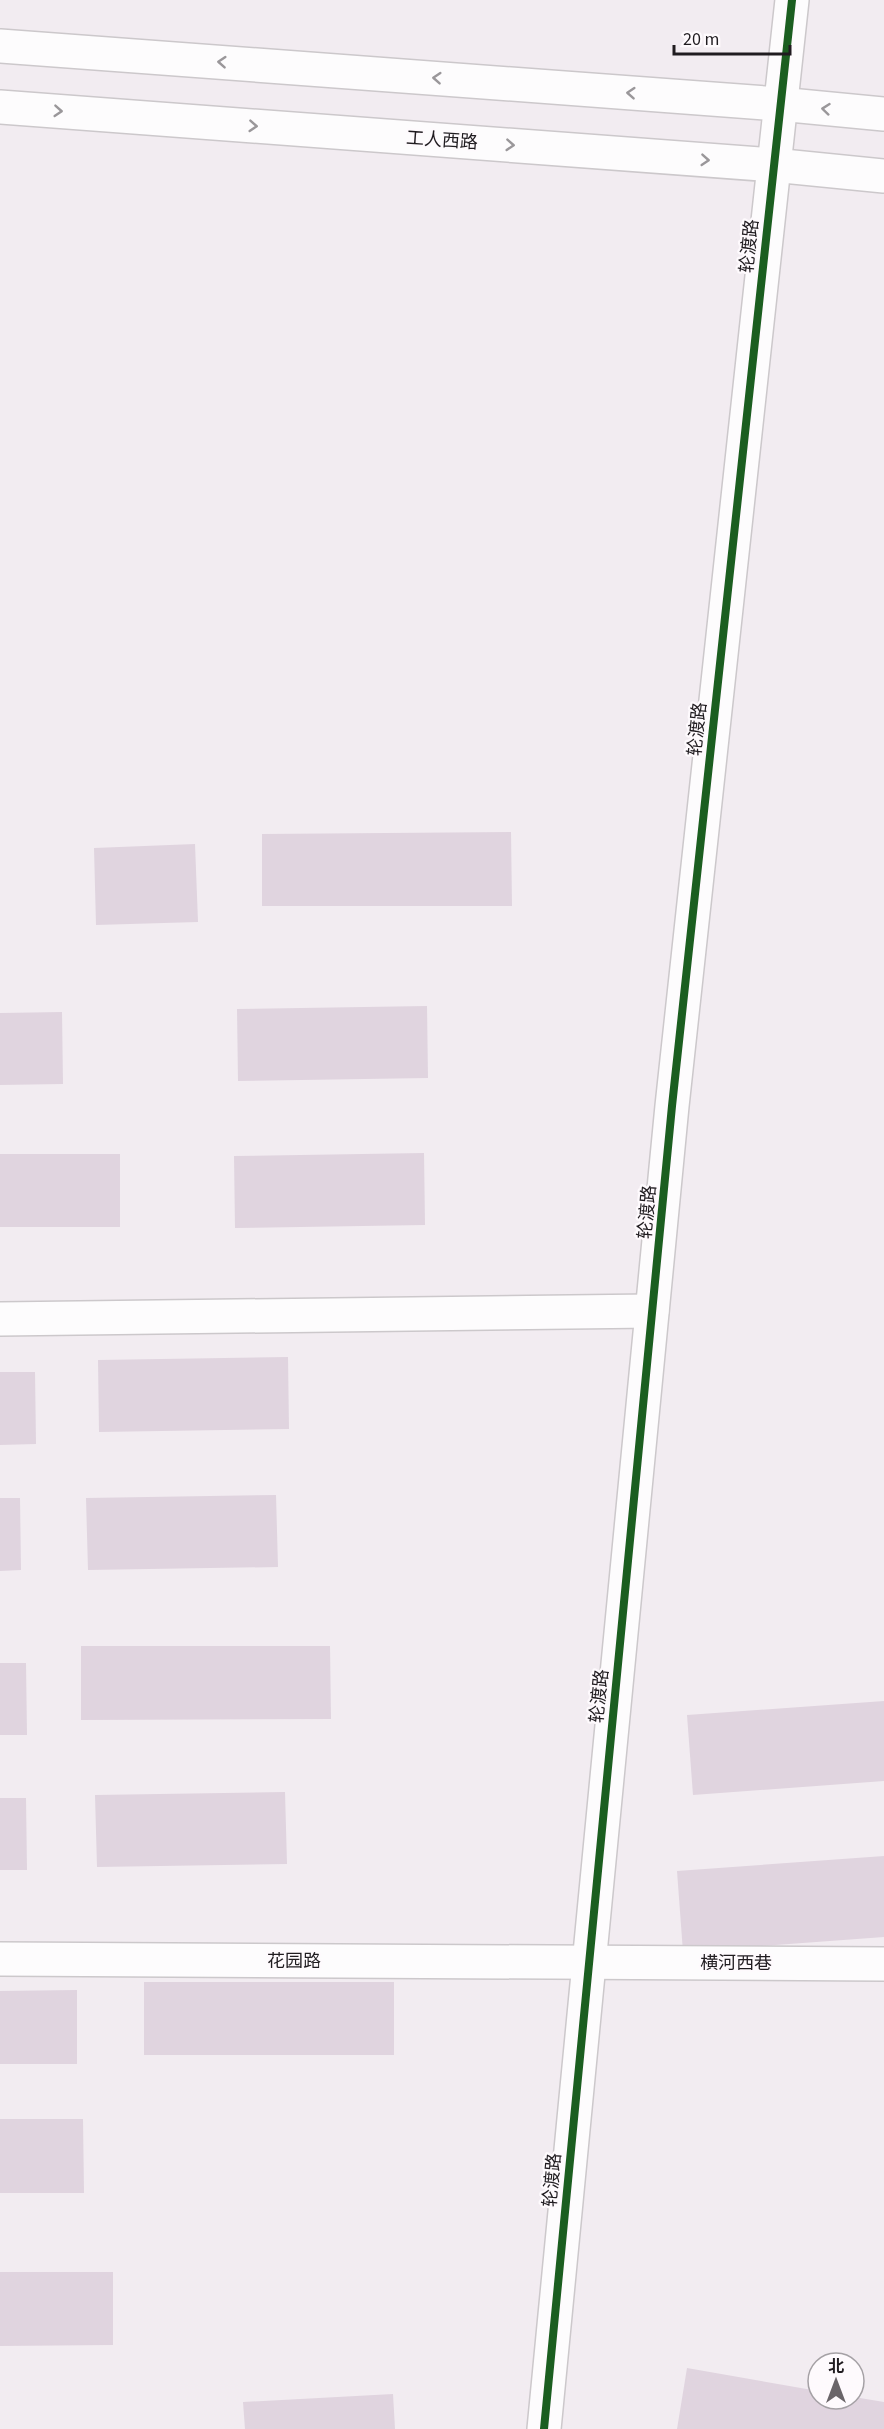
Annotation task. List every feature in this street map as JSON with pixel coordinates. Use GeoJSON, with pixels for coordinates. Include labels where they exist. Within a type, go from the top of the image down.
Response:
{"type":"FeatureCollection","features":[{"type":"Feature","properties":{"kind":"main road","name":"轮渡路"},"geometry":{"type":"LineString","coordinates":[[544,2429],[672,1106],[792,0]]}},
{"type":"Feature","properties":{"kind":"main road"},"geometry":{"type":"LineString","coordinates":[[0,46],[780,104],[884,114]]}},
{"type":"Feature","properties":{"kind":"main road","name":"工人西路"},"geometry":{"type":"LineString","coordinates":[[0,107],[773,165],[884,177]]}},
{"type":"Feature","properties":{"kind":"main road"},"geometry":{"type":"LineString","coordinates":[[0,1319],[652,1311]]}},
{"type":"Feature","properties":{"kind":"main road","name":"花园路"},"geometry":{"type":"LineString","coordinates":[[0,1959],[588,1963]]}},
{"type":"Feature","properties":{"kind":"main road","name":"横河西巷"},"geometry":{"type":"LineString","coordinates":[[588,1963],[884,1964]]}},
{"type":"Feature","properties":{"kind":"building"},"geometry":{"type":"Polygon","coordinates":[[[511,832],[512,906],[262,906],[262,834],[511,832]]]}},
{"type":"Feature","properties":{"kind":"building"},"geometry":{"type":"Polygon","coordinates":[[[195,844],[198,922],[96,925],[94,848],[195,844]]]}},
{"type":"Feature","properties":{"kind":"building"},"geometry":{"type":"Polygon","coordinates":[[[427,1006],[428,1078],[238,1081],[237,1009],[427,1006]]]}},
{"type":"Feature","properties":{"kind":"building"},"geometry":{"type":"Polygon","coordinates":[[[62,1012],[63,1084],[0,1085],[0,1013],[62,1012]]]}},
{"type":"Feature","properties":{"kind":"building"},"geometry":{"type":"Polygon","coordinates":[[[424,1153],[425,1225],[235,1228],[234,1156],[424,1153]]]}},
{"type":"Feature","properties":{"kind":"building"},"geometry":{"type":"Polygon","coordinates":[[[0,1154],[120,1154],[120,1227],[0,1227],[0,1154]]]}},
{"type":"Feature","properties":{"kind":"building"},"geometry":{"type":"Polygon","coordinates":[[[288,1357],[289,1429],[99,1432],[98,1360],[288,1357]]]}},
{"type":"Feature","properties":{"kind":"building"},"geometry":{"type":"Polygon","coordinates":[[[0,1372],[35,1372],[36,1444],[0,1445],[0,1372]]]}},
{"type":"Feature","properties":{"kind":"building"},"geometry":{"type":"Polygon","coordinates":[[[276,1495],[278,1567],[88,1570],[86,1498],[276,1495]]]}},
{"type":"Feature","properties":{"kind":"building"},"geometry":{"type":"Polygon","coordinates":[[[0,1498],[20,1498],[21,1570],[0,1571],[0,1498]]]}},
{"type":"Feature","properties":{"kind":"building"},"geometry":{"type":"Polygon","coordinates":[[[81,1646],[330,1646],[331,1719],[81,1720],[81,1646]]]}},
{"type":"Feature","properties":{"kind":"building"},"geometry":{"type":"Polygon","coordinates":[[[0,1663],[26,1663],[27,1735],[0,1735],[0,1663]]]}},
{"type":"Feature","properties":{"kind":"building"},"geometry":{"type":"Polygon","coordinates":[[[884,1701],[884,1781],[693,1795],[687,1715],[884,1701]]]}},
{"type":"Feature","properties":{"kind":"building"},"geometry":{"type":"Polygon","coordinates":[[[285,1792],[287,1864],[97,1867],[95,1795],[285,1792]]]}},
{"type":"Feature","properties":{"kind":"building"},"geometry":{"type":"Polygon","coordinates":[[[0,1798],[26,1798],[27,1870],[0,1870],[0,1798]]]}},
{"type":"Feature","properties":{"kind":"building"},"geometry":{"type":"Polygon","coordinates":[[[884,1856],[884,1937],[683,1952],[677,1871],[884,1856]]]}},
{"type":"Feature","properties":{"kind":"building"},"geometry":{"type":"Polygon","coordinates":[[[144,1982],[394,1982],[394,2055],[144,2055],[144,1982]]]}},
{"type":"Feature","properties":{"kind":"building"},"geometry":{"type":"Polygon","coordinates":[[[77,1990],[77,2064],[0,2064],[0,1991],[77,1990]]]}},
{"type":"Feature","properties":{"kind":"building"},"geometry":{"type":"Polygon","coordinates":[[[0,2119],[83,2119],[84,2193],[0,2193],[0,2119]]]}},
{"type":"Feature","properties":{"kind":"building"},"geometry":{"type":"Polygon","coordinates":[[[0,2272],[113,2272],[113,2345],[0,2346],[0,2272]]]}},
{"type":"Feature","properties":{"kind":"building"},"geometry":{"type":"Polygon","coordinates":[[[687,2368],[806,2389],[806,2411],[866,2411],[866,2399],[884,2402],[884,2429],[677,2429],[687,2368]]]}},
{"type":"Feature","properties":{"kind":"building"},"geometry":{"type":"Polygon","coordinates":[[[393,2394],[395,2429],[245,2429],[243,2402],[393,2394]]]}},
{"type":"Feature","properties":{"kind":"cycle path"},"geometry":{"type":"LineString","coordinates":[[544,2429],[672,1106],[792,0]]}}]}
